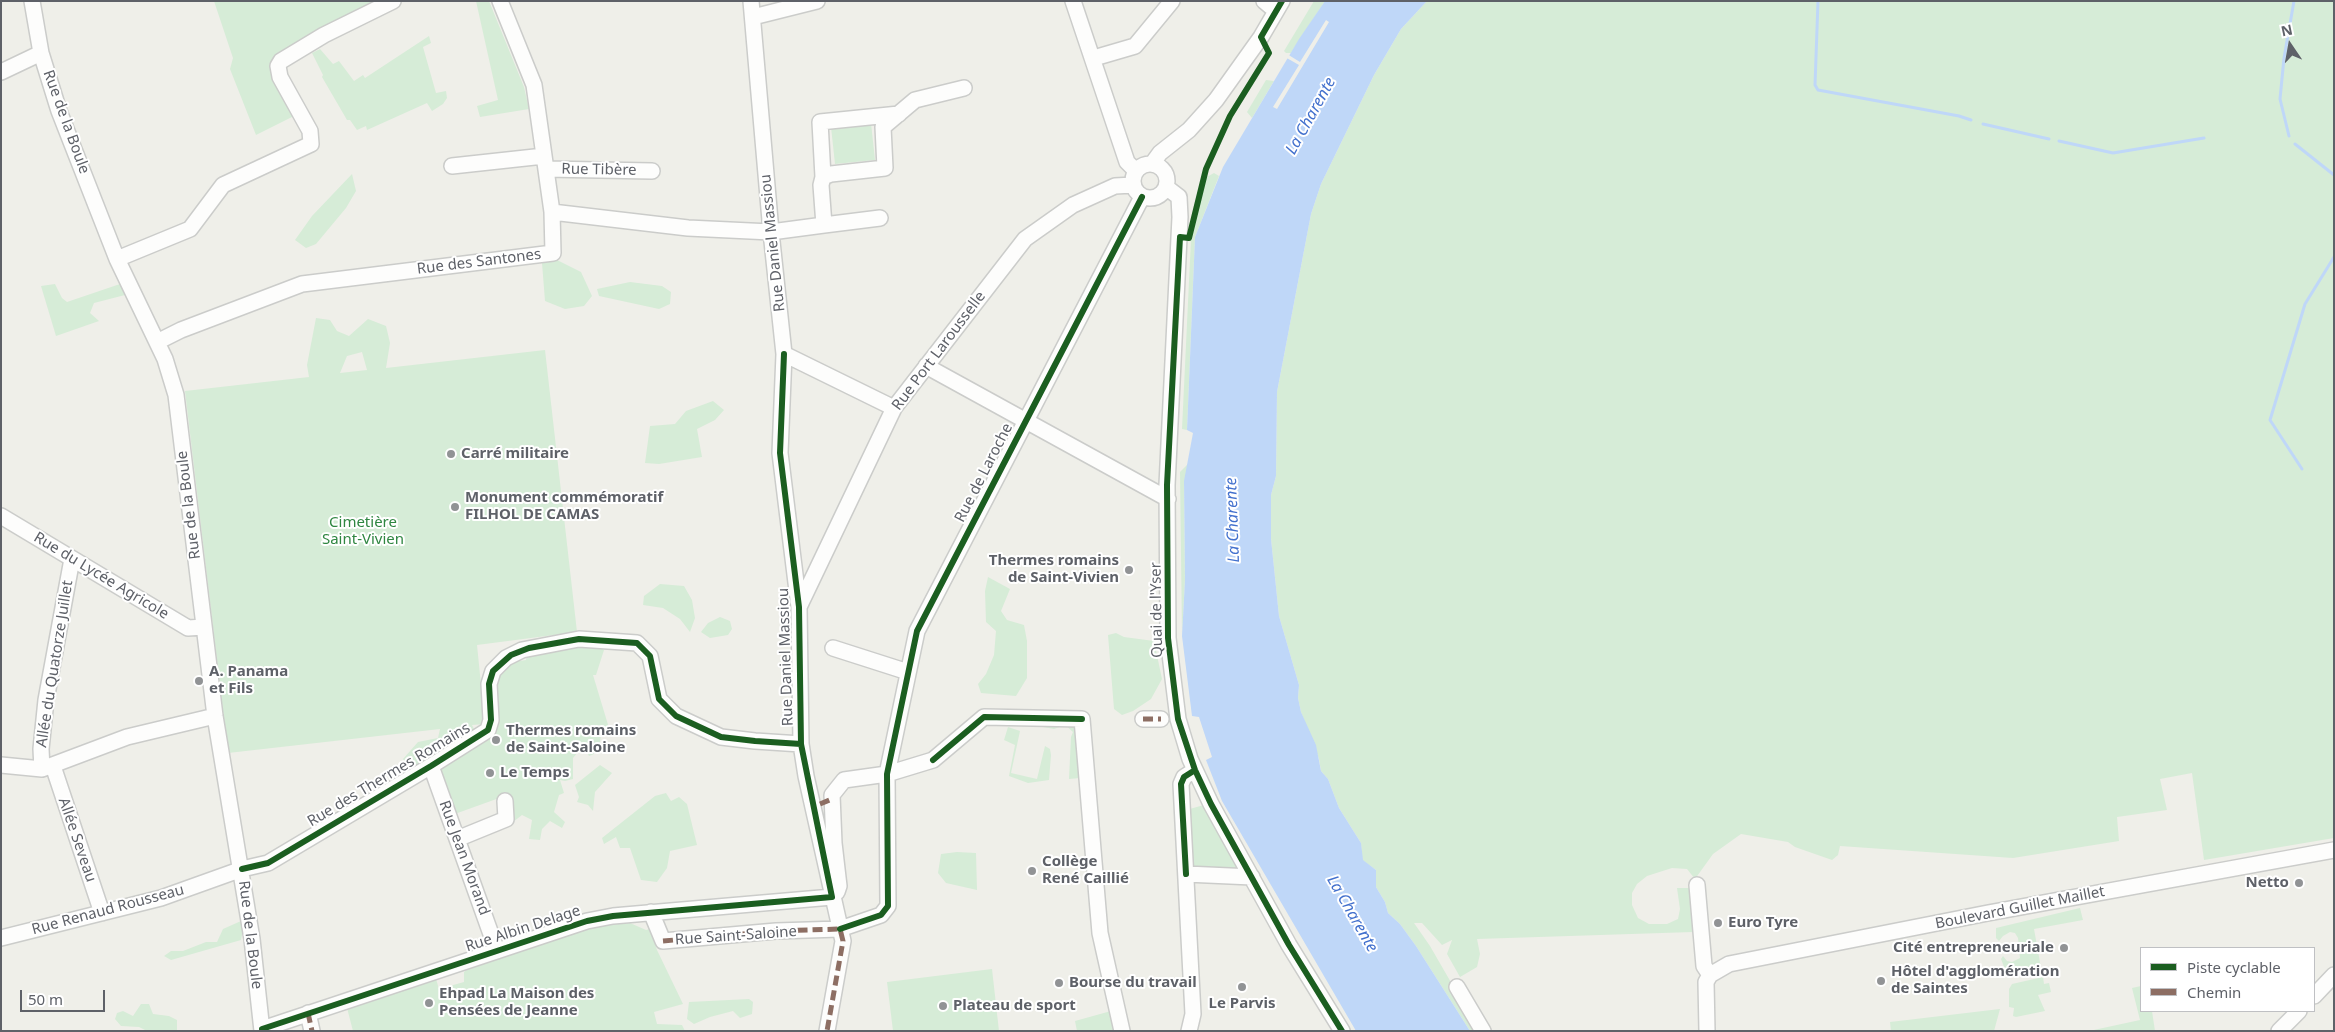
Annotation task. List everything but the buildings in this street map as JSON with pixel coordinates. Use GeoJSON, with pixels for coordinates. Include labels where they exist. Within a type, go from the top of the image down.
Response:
{"type":"FeatureCollection","features":[{"type":"Feature","properties":{"kind":"street","name":"Rue de la Boule"},"geometry":{"type":"LineString","coordinates":[[32,1],[41,54],[58,111],[117,260],[156,342],[172,379],[176,395],[215,716],[242,869],[262,1030]]}},
{"type":"Feature","properties":{"kind":"street"},"geometry":{"type":"LineString","coordinates":[[117,260],[190,229],[223,185],[311,144],[310,132],[280,77],[278,66],[281,61],[324,35],[393,1]]}},
{"type":"Feature","properties":{"kind":"street"},"geometry":{"type":"LineString","coordinates":[[500,1],[533,80],[552,212],[688,228],[771,232],[880,218]]}},
{"type":"Feature","properties":{"kind":"street","name":"Rue Daniel Massiou"},"geometry":{"type":"LineString","coordinates":[[751,1],[771,232],[784,354],[780,453],[799,607],[801,744],[832,897],[843,941],[827,1031]]}},
{"type":"Feature","properties":{"kind":"street"},"geometry":{"type":"LineString","coordinates":[[753,17],[817,1]]}},
{"type":"Feature","properties":{"kind":"street"},"geometry":{"type":"LineString","coordinates":[[1073,1],[1137,184],[1154,198],[1159,195],[1160,174],[1169,148],[1193,126],[1216,100],[1261,37],[1279,6],[1264,1]]}},
{"type":"Feature","properties":{"kind":"street"},"geometry":{"type":"LineString","coordinates":[[1094,58],[1135,46],[1172,1]]}},
{"type":"Feature","properties":{"kind":"street"},"geometry":{"type":"LineString","coordinates":[[1,72],[41,54]]}},
{"type":"Feature","properties":{"kind":"street"},"geometry":{"type":"LineString","coordinates":[[824,177],[831,174],[885,168],[883,127],[916,100],[964,88]]}},
{"type":"Feature","properties":{"kind":"street"},"geometry":{"type":"LineString","coordinates":[[824,226],[820,184],[824,177],[820,122],[899,114]]}},
{"type":"Feature","properties":{"kind":"street","name":"Rue Tibère"},"geometry":{"type":"LineString","coordinates":[[452,166],[545,162],[652,170]]}},
{"type":"Feature","properties":{"kind":"street"},"geometry":{"type":"LineString","coordinates":[[1137,184],[1143,166],[1160,174]]}},
{"type":"Feature","properties":{"kind":"street","name":"Quai de l'Yser"},"geometry":{"type":"LineString","coordinates":[[1160,174],[1178,197],[1180,217],[1168,498],[1168,719],[1289,945],[1342,1031]]}},
{"type":"Feature","properties":{"kind":"street","name":"Rue Port Larousselle"},"geometry":{"type":"LineString","coordinates":[[799,607],[894,408],[1025,239],[1073,205],[1115,186],[1137,184]]}},
{"type":"Feature","properties":{"kind":"street","name":"Rue de Laroche"},"geometry":{"type":"LineString","coordinates":[[886,774],[916,631],[1025,420],[1137,184]]}},
{"type":"Feature","properties":{"kind":"street","name":"Rue des Santones"},"geometry":{"type":"LineString","coordinates":[[156,342],[181,330],[302,284],[553,253],[552,212]]}},
{"type":"Feature","properties":{"kind":"street"},"geometry":{"type":"LineString","coordinates":[[784,354],[894,408]]}},
{"type":"Feature","properties":{"kind":"street"},"geometry":{"type":"LineString","coordinates":[[926,366],[1168,498]]}},
{"type":"Feature","properties":{"kind":"street","name":"Rue du Lycée Agricole"},"geometry":{"type":"LineString","coordinates":[[1,516],[188,628],[204,627]]}},
{"type":"Feature","properties":{"kind":"street","name":"Allée du Quatorze Juillet"},"geometry":{"type":"LineString","coordinates":[[47,768],[41,749],[46,700],[72,559]]}},
{"type":"Feature","properties":{"kind":"street","name":"Rue des Thermes Romains"},"geometry":{"type":"LineString","coordinates":[[242,869],[268,863],[430,766],[489,728],[492,720],[489,684],[493,671],[502,662],[522,650],[579,638],[637,643],[650,656],[659,699],[676,716],[721,737],[755,742],[801,744]]}},
{"type":"Feature","properties":{"kind":"street"},"geometry":{"type":"LineString","coordinates":[[833,648],[908,672]]}},
{"type":"Feature","properties":{"kind":"street"},"geometry":{"type":"LineString","coordinates":[[1,765],[47,768],[128,737],[215,716]]}},
{"type":"Feature","properties":{"kind":"street"},"geometry":{"type":"LineString","coordinates":[[832,897],[837,892],[839,886],[834,843],[826,801],[844,780],[886,774],[933,760],[984,717],[1082,719],[1100,933],[1122,1031]]}},
{"type":"Feature","properties":{"kind":"street"},"geometry":{"type":"LineString","coordinates":[[1143,719],[1168,719]]}},
{"type":"Feature","properties":{"kind":"street","name":"Rue Jean Morand"},"geometry":{"type":"LineString","coordinates":[[430,766],[497,951]]}},
{"type":"Feature","properties":{"kind":"street","name":"Allée Seveau"},"geometry":{"type":"LineString","coordinates":[[47,768],[102,913]]}},
{"type":"Feature","properties":{"kind":"street"},"geometry":{"type":"LineString","coordinates":[[1188,1031],[1193,1014],[1181,784],[1184,777],[1194,770]]}},
{"type":"Feature","properties":{"kind":"street","name":"Rue Saint-Saloine"},"geometry":{"type":"LineString","coordinates":[[651,912],[663,941],[776,931],[840,929],[882,915],[888,906],[886,774]]}},
{"type":"Feature","properties":{"kind":"street"},"geometry":{"type":"LineString","coordinates":[[457,839],[506,819],[505,802]]}},
{"type":"Feature","properties":{"kind":"street","name":"Boulevard Guillet Maillet"},"geometry":{"type":"LineString","coordinates":[[1710,975],[1729,964],[1775,954],[2334,850]]}},
{"type":"Feature","properties":{"kind":"street","name":"Rue Renaud Rousseau"},"geometry":{"type":"LineString","coordinates":[[1,938],[161,898],[242,869]]}},
{"type":"Feature","properties":{"kind":"street"},"geometry":{"type":"LineString","coordinates":[[1186,874],[1252,877]]}},
{"type":"Feature","properties":{"kind":"street"},"geometry":{"type":"LineString","coordinates":[[1697,884],[1704,966],[1710,975],[1705,989],[1707,1031]]}},
{"type":"Feature","properties":{"kind":"street","name":"Rue Albin Delage"},"geometry":{"type":"LineString","coordinates":[[262,1030],[587,921],[651,912],[832,897]]}},
{"type":"Feature","properties":{"kind":"street"},"geometry":{"type":"LineString","coordinates":[[2315,995],[2334,975]]}},
{"type":"Feature","properties":{"kind":"street"},"geometry":{"type":"LineString","coordinates":[[1457,987],[1483,1031]]}},
{"type":"Feature","properties":{"kind":"street"},"geometry":{"type":"LineString","coordinates":[[2280,1031],[2298,1012]]}},
{"type":"Feature","properties":{"kind":"street"},"geometry":{"type":"LineString","coordinates":[[308,1013],[312,1031]]}},
{"type":"Feature","properties":{"kind":"green space"},"geometry":{"type":"Polygon","coordinates":[[[214,1],[393,1],[278,66],[300,113],[256,135],[230,69],[233,58],[214,1]]]}},
{"type":"Feature","properties":{"kind":"green space"},"geometry":{"type":"Polygon","coordinates":[[[476,1],[489,1],[524,87],[529,109],[480,117],[477,106],[498,100],[476,1]]]}},
{"type":"Feature","properties":{"kind":"green space"},"geometry":{"type":"Polygon","coordinates":[[[1314,1],[1325,1],[1291,53],[1286,53],[1284,51],[1314,1]]]}},
{"type":"Feature","properties":{"kind":"green space"},"geometry":{"type":"Polygon","coordinates":[[[1427,1],[2334,1],[2334,838],[2204,860],[2192,773],[2160,779],[2167,810],[2117,817],[2119,841],[2013,858],[1840,846],[1838,855],[1832,860],[1795,847],[1788,842],[1741,834],[1713,854],[1695,879],[1687,869],[1672,868],[1647,876],[1637,884],[1632,893],[1632,905],[1638,918],[1649,924],[1667,924],[1678,919],[1680,909],[1677,888],[1689,888],[1693,932],[1477,939],[1480,954],[1477,967],[1460,977],[1447,954],[1452,940],[1442,945],[1422,923],[1414,923],[1430,946],[1479,1031],[1470,1031],[1416,946],[1400,924],[1388,913],[1385,902],[1376,887],[1376,870],[1362,860],[1361,843],[1339,808],[1328,779],[1321,771],[1319,759],[1301,712],[1298,698],[1299,685],[1279,616],[1271,539],[1271,495],[1276,476],[1277,392],[1311,214],[1321,184],[1374,75],[1401,29],[1427,1]]]}},
{"type":"Feature","properties":{"kind":"green space"},"geometry":{"type":"Polygon","coordinates":[[[429,36],[431,43],[423,47],[436,93],[446,91],[447,98],[443,104],[432,111],[427,103],[367,130],[366,126],[357,130],[350,120],[347,120],[322,77],[323,75],[312,53],[320,49],[333,64],[339,61],[354,81],[363,75],[365,78],[429,36]]]}},
{"type":"Feature","properties":{"kind":"green space"},"geometry":{"type":"Polygon","coordinates":[[[1266,80],[1274,81],[1252,118],[1247,112],[1266,80]]]}},
{"type":"Feature","properties":{"kind":"green space"},"geometry":{"type":"Polygon","coordinates":[[[871,123],[875,160],[835,164],[831,127],[871,123]]]}},
{"type":"Feature","properties":{"kind":"green space"},"geometry":{"type":"Polygon","coordinates":[[[1214,173],[1219,176],[1195,237],[1187,430],[1182,429],[1191,239],[1203,179],[1214,173]]]}},
{"type":"Feature","properties":{"kind":"green space"},"geometry":{"type":"Polygon","coordinates":[[[352,174],[356,191],[346,208],[316,244],[306,248],[295,240],[312,216],[352,174]]]}},
{"type":"Feature","properties":{"kind":"green space"},"geometry":{"type":"Polygon","coordinates":[[[555,259],[581,272],[592,296],[584,306],[565,309],[545,301],[542,263],[555,259]]]}},
{"type":"Feature","properties":{"kind":"green space"},"geometry":{"type":"Polygon","coordinates":[[[630,282],[662,286],[671,292],[670,304],[659,309],[599,296],[597,289],[630,282]]]}},
{"type":"Feature","properties":{"kind":"green space"},"geometry":{"type":"Polygon","coordinates":[[[55,284],[62,298],[67,302],[120,284],[125,295],[94,303],[90,313],[99,321],[56,336],[41,286],[55,284]]]}},
{"type":"Feature","properties":{"kind":"green space","name":"Cimetière Saint-Vivien"},"geometry":{"type":"Polygon","coordinates":[[[316,318],[330,320],[337,331],[349,336],[368,319],[386,326],[390,343],[386,368],[545,350],[577,632],[477,645],[485,724],[472,725],[475,731],[420,768],[409,767],[403,759],[418,742],[438,738],[440,729],[228,753],[185,391],[309,377],[307,365],[316,318]],[[362,352],[347,356],[340,373],[367,370],[362,352]]]}},
{"type":"Feature","properties":{"kind":"green space"},"geometry":{"type":"Polygon","coordinates":[[[713,401],[724,410],[715,420],[697,429],[702,457],[659,464],[645,463],[650,426],[675,424],[686,411],[713,401]]]}},
{"type":"Feature","properties":{"kind":"green space"},"geometry":{"type":"Polygon","coordinates":[[[1188,464],[1184,491],[1185,580],[1182,636],[1180,472],[1188,464]]]}},
{"type":"Feature","properties":{"kind":"green space"},"geometry":{"type":"Polygon","coordinates":[[[988,577],[1010,589],[1001,611],[1007,620],[1024,625],[1027,641],[1027,678],[1016,696],[981,693],[978,684],[986,674],[994,655],[996,631],[986,622],[985,591],[988,577]]]}},
{"type":"Feature","properties":{"kind":"green space"},"geometry":{"type":"Polygon","coordinates":[[[660,584],[684,586],[692,600],[695,618],[690,632],[680,619],[663,608],[643,605],[644,596],[660,584]]]}},
{"type":"Feature","properties":{"kind":"green space"},"geometry":{"type":"Polygon","coordinates":[[[720,617],[730,621],[732,629],[728,635],[710,638],[701,632],[708,623],[720,617]]]}},
{"type":"Feature","properties":{"kind":"green space"},"geometry":{"type":"Polygon","coordinates":[[[1116,633],[1124,637],[1154,641],[1162,679],[1151,699],[1133,711],[1122,715],[1114,709],[1108,635],[1116,633]]]}},
{"type":"Feature","properties":{"kind":"green space"},"geometry":{"type":"Polygon","coordinates":[[[585,645],[586,647],[596,645],[604,650],[596,675],[593,675],[609,728],[601,733],[600,742],[594,754],[589,756],[584,745],[573,758],[573,779],[560,780],[564,793],[559,795],[554,812],[565,822],[562,828],[550,821],[542,829],[540,840],[529,839],[532,820],[522,815],[513,822],[502,797],[452,815],[438,767],[489,732],[494,679],[517,658],[520,661],[526,660],[527,654],[585,645]]]}},
{"type":"Feature","properties":{"kind":"green space"},"geometry":{"type":"Polygon","coordinates":[[[1010,721],[1076,723],[1080,778],[1069,779],[1071,737],[1073,732],[1065,725],[1054,729],[1010,721]]]}},
{"type":"Feature","properties":{"kind":"green space"},"geometry":{"type":"Polygon","coordinates":[[[1008,727],[1020,731],[1011,773],[1037,779],[1045,746],[1050,749],[1051,755],[1049,780],[1028,783],[1009,776],[1015,745],[1004,740],[1008,727]]]}},
{"type":"Feature","properties":{"kind":"green space"},"geometry":{"type":"Polygon","coordinates":[[[600,765],[612,773],[595,792],[593,811],[588,805],[577,802],[579,797],[575,785],[600,765]]]}},
{"type":"Feature","properties":{"kind":"green space"},"geometry":{"type":"Polygon","coordinates":[[[666,793],[671,801],[679,797],[687,804],[697,845],[670,851],[667,868],[657,882],[641,880],[630,848],[620,848],[616,837],[604,844],[602,838],[655,796],[666,793]]]}},
{"type":"Feature","properties":{"kind":"green space"},"geometry":{"type":"Polygon","coordinates":[[[1204,805],[1241,876],[1186,874],[1186,810],[1204,805]]]}},
{"type":"Feature","properties":{"kind":"green space"},"geometry":{"type":"Polygon","coordinates":[[[957,852],[976,853],[977,890],[946,883],[938,873],[941,854],[957,852]]]}},
{"type":"Feature","properties":{"kind":"green space"},"geometry":{"type":"Polygon","coordinates":[[[2080,908],[2083,920],[2034,929],[2041,968],[2006,972],[2001,959],[2003,956],[2007,961],[2012,962],[2020,958],[2018,938],[2015,933],[2010,932],[1999,941],[1996,938],[1996,928],[2080,908]]]}},
{"type":"Feature","properties":{"kind":"green space"},"geometry":{"type":"Polygon","coordinates":[[[241,921],[243,930],[241,940],[171,960],[164,956],[171,951],[183,951],[206,942],[217,942],[223,929],[241,921]]]}},
{"type":"Feature","properties":{"kind":"green space"},"geometry":{"type":"Polygon","coordinates":[[[630,923],[646,930],[650,929],[657,950],[683,1004],[654,1012],[657,1024],[682,1025],[685,1031],[353,1031],[347,1008],[436,979],[439,989],[464,982],[464,972],[469,968],[596,926],[630,923]]]}},
{"type":"Feature","properties":{"kind":"green space","name":"Plateau de sport"},"geometry":{"type":"Polygon","coordinates":[[[992,969],[999,1031],[893,1031],[887,982],[992,969]]]}},
{"type":"Feature","properties":{"kind":"green space"},"geometry":{"type":"Polygon","coordinates":[[[2043,977],[2044,984],[2049,983],[2051,992],[2038,995],[2045,1011],[2013,1016],[2014,1008],[2009,1007],[2009,989],[2012,984],[2043,977]]]}},
{"type":"Feature","properties":{"kind":"green space"},"geometry":{"type":"Polygon","coordinates":[[[2140,986],[2140,1012],[2152,1012],[2155,1031],[2089,1031],[2140,1020],[2132,988],[2140,986]]]}},
{"type":"Feature","properties":{"kind":"green space"},"geometry":{"type":"Polygon","coordinates":[[[749,999],[753,1002],[752,1014],[740,1018],[733,1011],[710,1017],[694,1024],[687,1019],[689,1002],[749,999]]]}},
{"type":"Feature","properties":{"kind":"green space"},"geometry":{"type":"Polygon","coordinates":[[[141,1004],[149,1004],[153,1014],[169,1016],[177,1020],[177,1031],[147,1031],[139,1027],[121,1026],[115,1019],[117,1013],[123,1011],[133,1016],[141,1004]]]}},
{"type":"Feature","properties":{"kind":"green space"},"geometry":{"type":"Polygon","coordinates":[[[2000,1009],[1994,1031],[1891,1031],[1890,1022],[2000,1009]]]}},
{"type":"Feature","properties":{"kind":"green space"},"geometry":{"type":"Polygon","coordinates":[[[1111,1011],[1117,1031],[1077,1031],[1075,1021],[1111,1011]]]}},
{"type":"Feature","properties":{"kind":"water","name":"La Charente"},"geometry":{"type":"Polygon","coordinates":[[[1325,1],[1427,1],[1401,29],[1374,75],[1321,184],[1311,214],[1277,392],[1276,476],[1271,495],[1271,539],[1279,616],[1299,685],[1298,698],[1301,712],[1316,745],[1321,771],[1328,779],[1339,808],[1361,843],[1363,860],[1376,870],[1376,887],[1385,902],[1388,913],[1400,924],[1416,946],[1470,1031],[1356,1031],[1222,801],[1206,760],[1212,757],[1199,717],[1192,716],[1182,636],[1185,580],[1184,481],[1193,433],[1187,430],[1195,237],[1223,167],[1299,39],[1325,1]]]}},
{"type":"Feature","properties":{"kind":"pier"},"geometry":{"type":"Polygon","coordinates":[[[1326,20],[1329,22],[1277,109],[1273,107],[1299,65],[1285,57],[1287,54],[1300,62],[1326,20]]]}},
{"type":"Feature","properties":{"kind":"waterway"},"geometry":{"type":"LineString","coordinates":[[1818,1],[1815,85],[1818,90],[1959,116],[1971,120]]}},
{"type":"Feature","properties":{"kind":"waterway"},"geometry":{"type":"LineString","coordinates":[[2289,136],[2280,99],[2284,58],[2294,1]]}},
{"type":"Feature","properties":{"kind":"waterway"},"geometry":{"type":"LineString","coordinates":[[1983,124],[2049,139]]}},
{"type":"Feature","properties":{"kind":"waterway"},"geometry":{"type":"LineString","coordinates":[[2059,141],[2113,153],[2204,138]]}},
{"type":"Feature","properties":{"kind":"waterway"},"geometry":{"type":"LineString","coordinates":[[2295,144],[2334,175]]}},
{"type":"Feature","properties":{"kind":"waterway"},"geometry":{"type":"LineString","coordinates":[[2302,469],[2270,420],[2305,304],[2334,257]]}},
{"type":"Feature","properties":{"kind":"marked path"},"geometry":{"type":"LineString","coordinates":[[1143,719],[1161,719]]}},
{"type":"Feature","properties":{"kind":"marked path"},"geometry":{"type":"LineString","coordinates":[[820,804],[832,799]]}},
{"type":"Feature","properties":{"kind":"marked path"},"geometry":{"type":"LineString","coordinates":[[663,941],[776,931],[840,929],[843,941],[827,1031]]}},
{"type":"Feature","properties":{"kind":"marked path"},"geometry":{"type":"LineString","coordinates":[[308,1013],[312,1031]]}},
{"type":"Feature","properties":{"kind":"cycle path"},"geometry":{"type":"LineString","coordinates":[[1282,1],[1261,37],[1269,53],[1230,116],[1206,169],[1189,238],[1180,237],[1167,485],[1168,638],[1178,719],[1195,770],[1211,804],[1289,945],[1342,1031]]}},
{"type":"Feature","properties":{"kind":"cycle path"},"geometry":{"type":"LineString","coordinates":[[840,929],[881,915],[888,906],[887,774],[917,631],[1142,197]]}},
{"type":"Feature","properties":{"kind":"cycle path"},"geometry":{"type":"LineString","coordinates":[[262,1029],[587,921],[613,916],[832,897],[801,744],[799,607],[780,453],[784,354]]}},
{"type":"Feature","properties":{"kind":"cycle path"},"geometry":{"type":"LineString","coordinates":[[242,869],[268,863],[488,730],[491,720],[489,684],[493,671],[511,655],[529,648],[579,639],[637,643],[650,656],[659,699],[676,716],[721,737],[801,744]]}},
{"type":"Feature","properties":{"kind":"cycle path"},"geometry":{"type":"LineString","coordinates":[[933,760],[984,717],[1082,719]]}},
{"type":"Feature","properties":{"kind":"cycle path"},"geometry":{"type":"LineString","coordinates":[[1186,874],[1181,784],[1184,777],[1195,770]]}},
{"type":"Feature","properties":{"kind":"place","name":"Carré militaire"},"geometry":{"type":"Point","coordinates":[451,454]}},
{"type":"Feature","properties":{"kind":"place","name":"Monument commémoratif FILHOL DE CAMAS"},"geometry":{"type":"Point","coordinates":[455,507]}},
{"type":"Feature","properties":{"kind":"place","name":"Thermes romains de Saint-Vivien"},"geometry":{"type":"Point","coordinates":[1129,570]}},
{"type":"Feature","properties":{"kind":"place","name":"A. Panama et Fils"},"geometry":{"type":"Point","coordinates":[199,681]}},
{"type":"Feature","properties":{"kind":"place","name":"Thermes romains de Saint-Saloine"},"geometry":{"type":"Point","coordinates":[496,740]}},
{"type":"Feature","properties":{"kind":"place","name":"Le Temps"},"geometry":{"type":"Point","coordinates":[490,773]}},
{"type":"Feature","properties":{"kind":"place","name":"Collège René Caillié"},"geometry":{"type":"Point","coordinates":[1032,871]}},
{"type":"Feature","properties":{"kind":"place","name":"Netto"},"geometry":{"type":"Point","coordinates":[2299,883]}},
{"type":"Feature","properties":{"kind":"place","name":"Euro Tyre"},"geometry":{"type":"Point","coordinates":[1718,923]}},
{"type":"Feature","properties":{"kind":"place","name":"Cité entrepreneuriale"},"geometry":{"type":"Point","coordinates":[2064,948]}},
{"type":"Feature","properties":{"kind":"place","name":"Hôtel d'agglomération de Saintes"},"geometry":{"type":"Point","coordinates":[1881,981]}},
{"type":"Feature","properties":{"kind":"place","name":"Bourse du travail"},"geometry":{"type":"Point","coordinates":[1059,983]}},
{"type":"Feature","properties":{"kind":"place","name":"Le Parvis"},"geometry":{"type":"Point","coordinates":[1242,987]}},
{"type":"Feature","properties":{"kind":"place","name":"Ehpad La Maison des Pensées de Jeanne"},"geometry":{"type":"Point","coordinates":[429,1003]}},
{"type":"Feature","properties":{"kind":"place","name":"Plateau de sport"},"geometry":{"type":"Point","coordinates":[943,1006]}}]}
